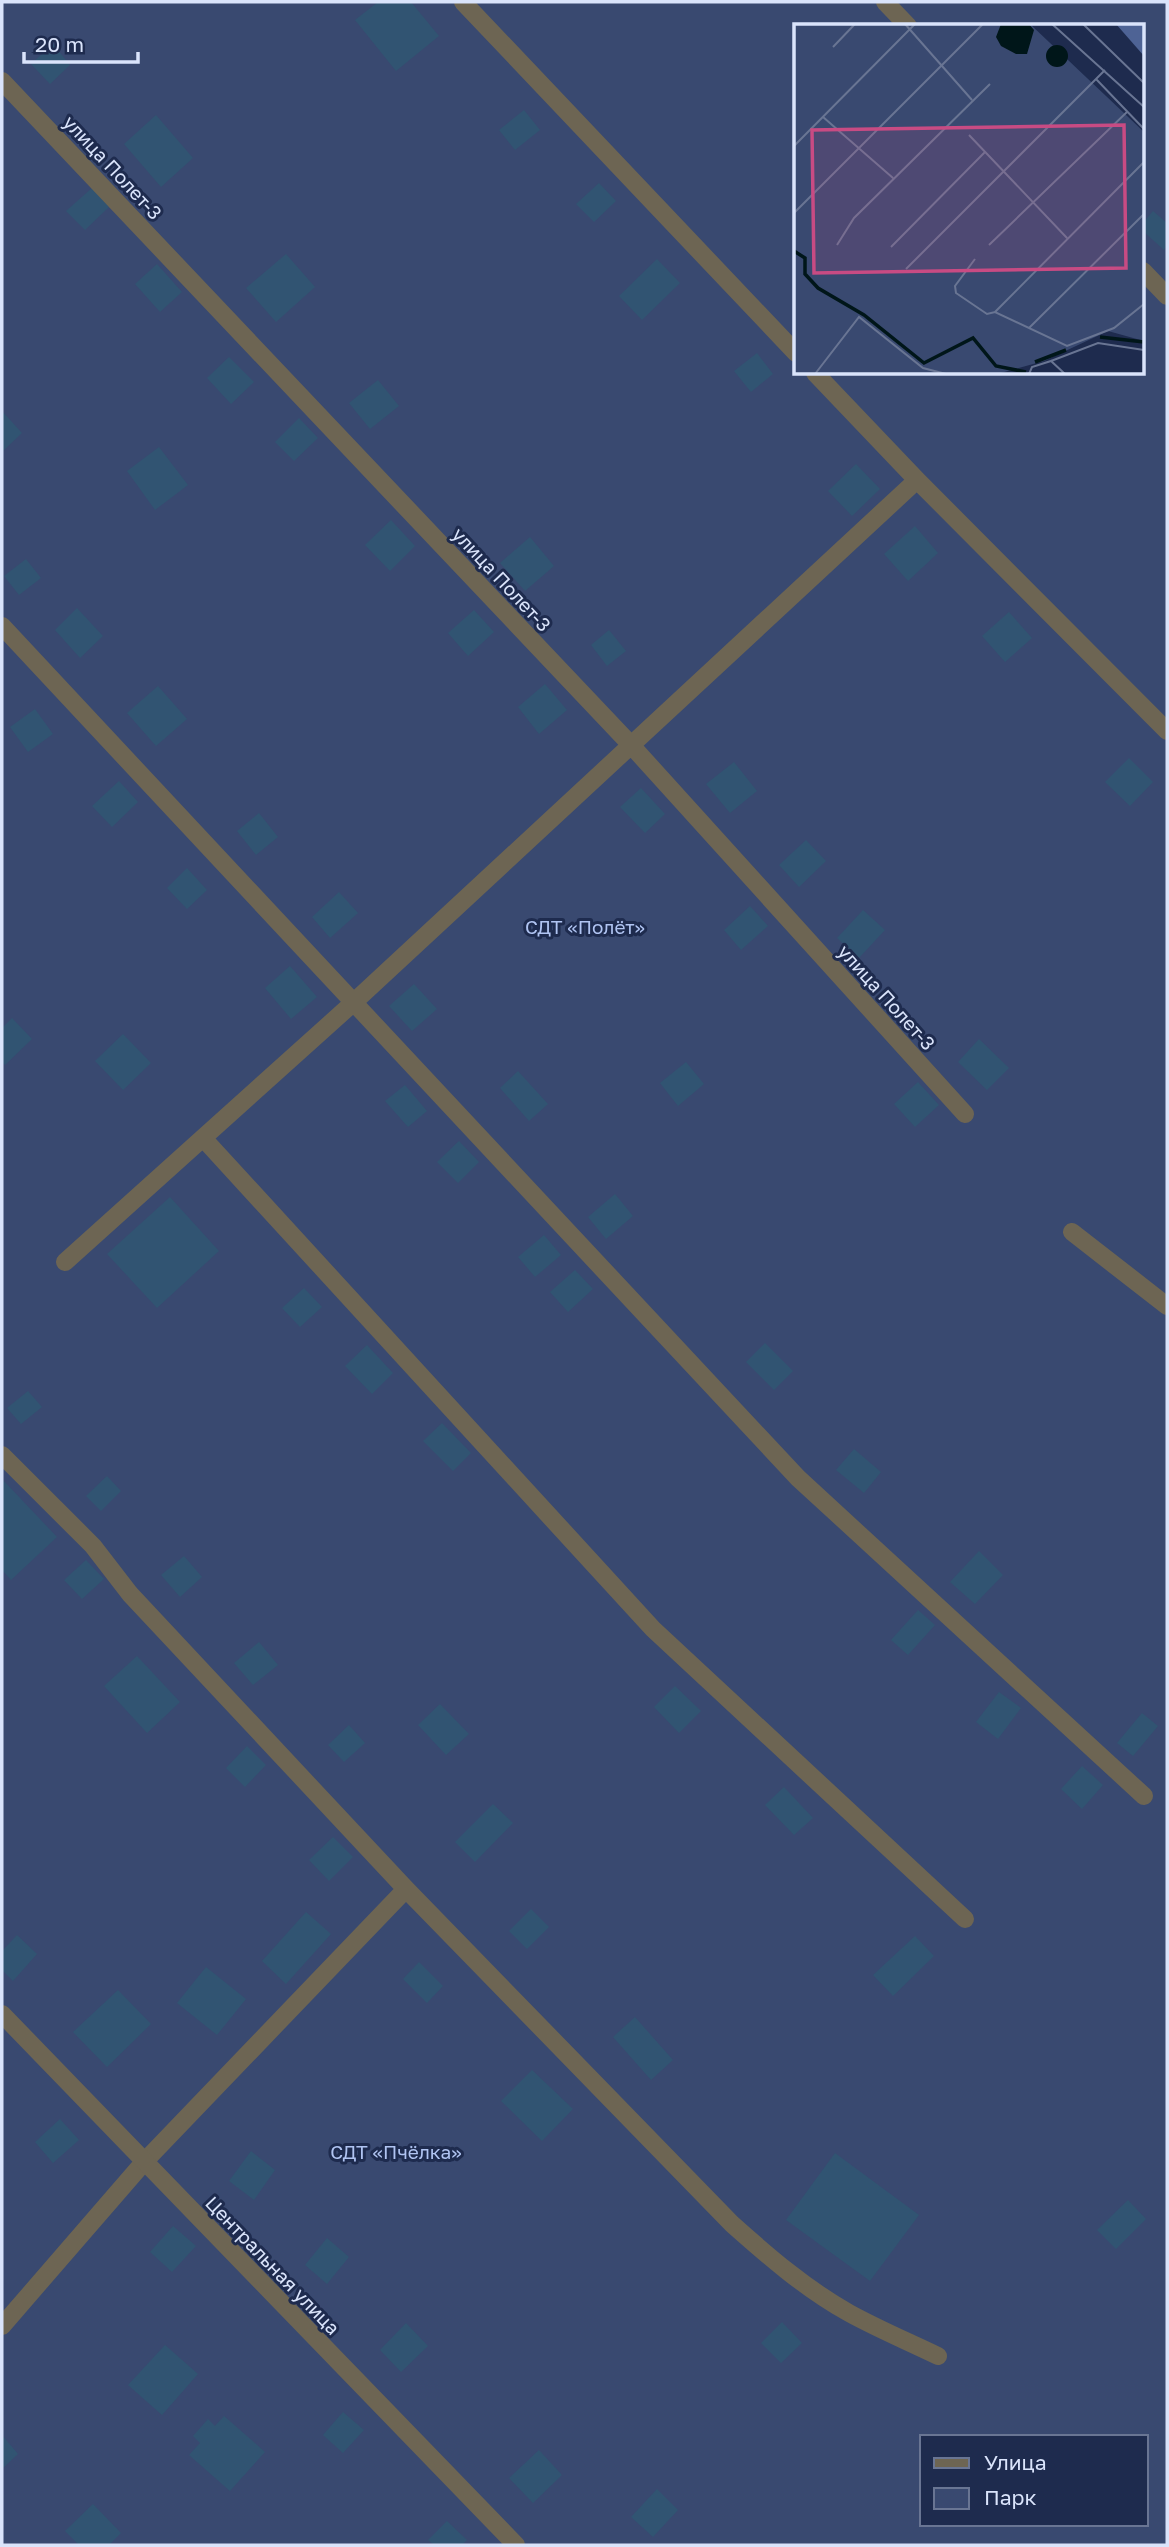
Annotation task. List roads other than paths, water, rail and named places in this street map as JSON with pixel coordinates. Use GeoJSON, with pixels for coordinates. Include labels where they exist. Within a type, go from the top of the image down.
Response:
{"type":"FeatureCollection","features":[{"type":"Feature","properties":{"kind":"street"},"geometry":{"type":"LineString","coordinates":[[463,2],[794,351]]}},
{"type":"Feature","properties":{"kind":"street"},"geometry":{"type":"LineString","coordinates":[[885,2],[906,24]]}},
{"type":"Feature","properties":{"kind":"street","name":"улица Полет-3"},"geometry":{"type":"LineString","coordinates":[[2,81],[631,745],[965,1114]]}},
{"type":"Feature","properties":{"kind":"street"},"geometry":{"type":"LineString","coordinates":[[1144,272],[1167,296]]}},
{"type":"Feature","properties":{"kind":"street"},"geometry":{"type":"LineString","coordinates":[[816,374],[917,480],[1167,731]]}},
{"type":"Feature","properties":{"kind":"street"},"geometry":{"type":"LineString","coordinates":[[65,1262],[354,1002],[917,480]]}},
{"type":"Feature","properties":{"kind":"street"},"geometry":{"type":"LineString","coordinates":[[2,626],[798,1478],[1144,1796]]}},
{"type":"Feature","properties":{"kind":"street"},"geometry":{"type":"LineString","coordinates":[[203,1138],[653,1629],[965,1919]]}},
{"type":"Feature","properties":{"kind":"street"},"geometry":{"type":"LineString","coordinates":[[1072,1232],[1167,1306]]}},
{"type":"Feature","properties":{"kind":"street"},"geometry":{"type":"LineString","coordinates":[[2,1455],[93,1546],[130,1594],[406,1889],[720,2212],[780,2267],[850,2314],[938,2356]]}},
{"type":"Feature","properties":{"kind":"street"},"geometry":{"type":"LineString","coordinates":[[2,2326],[144,2162],[406,1889]]}},
{"type":"Feature","properties":{"kind":"street","name":"Центральная улица"},"geometry":{"type":"LineString","coordinates":[[2,2014],[516,2545]]}},
{"type":"Feature","properties":{"kind":"park label","name":"СДТ «Полёт»"},"geometry":{"type":"Point","coordinates":[585,926]}},
{"type":"Feature","properties":{"kind":"park label","name":"СДТ «Пчёлка»"},"geometry":{"type":"Point","coordinates":[396,2151]}}]}
